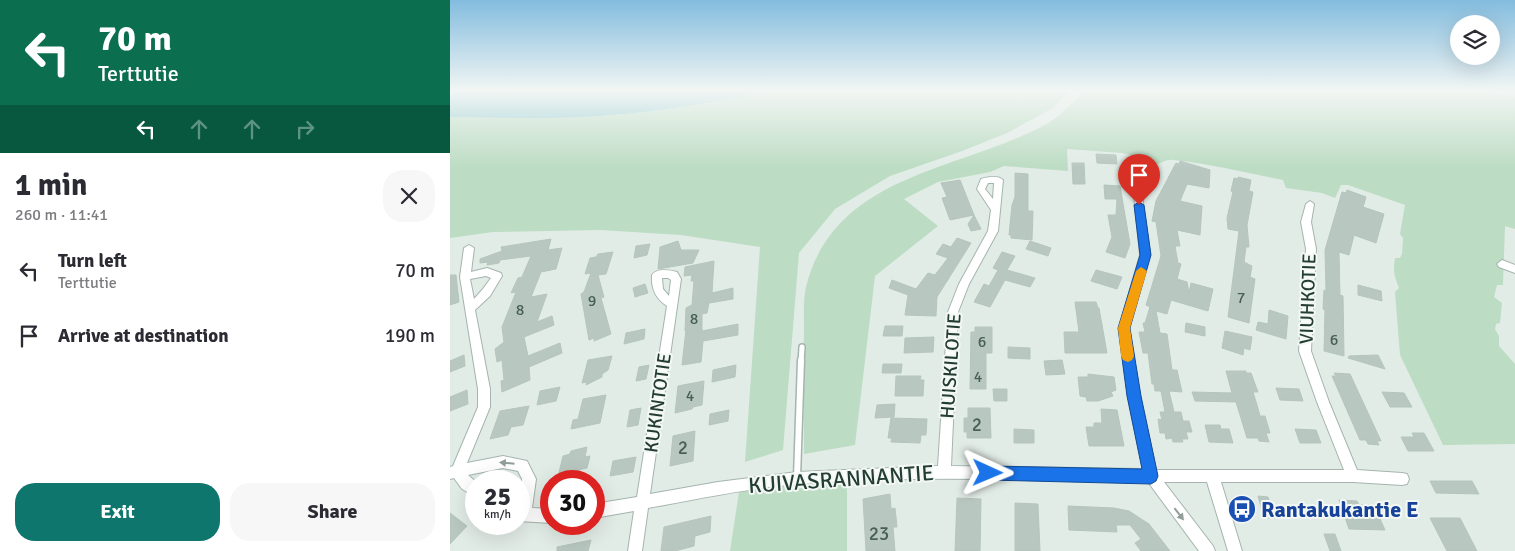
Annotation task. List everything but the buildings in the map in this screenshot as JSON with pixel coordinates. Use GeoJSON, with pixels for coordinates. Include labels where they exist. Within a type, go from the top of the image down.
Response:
{"type":"FeatureCollection","features":[{"type":"Feature","properties":{"kind":"street"},"geometry":{"type":"LineString","coordinates":[[1141,175],[1138,195],[1145,255],[1124,328],[1134,396],[1151,476],[1208,551]]}},
{"type":"Feature","properties":{"kind":"street","name":"VIUHKOTIE"},"geometry":{"type":"LineString","coordinates":[[1310,204],[1306,222],[1311,249],[1305,351],[1353,476]]}},
{"type":"Feature","properties":{"kind":"street","name":"HUISKILOTIE"},"geometry":{"type":"LineString","coordinates":[[944,472],[952,312],[964,284],[993,231],[996,209]]}},
{"type":"Feature","properties":{"kind":"street"},"geometry":{"type":"LineString","coordinates":[[465,482],[454,473],[484,407],[484,389],[465,277],[469,248]]}},
{"type":"Feature","properties":{"kind":"street"},"geometry":{"type":"LineString","coordinates":[[1502,264],[1515,269]]}},
{"type":"Feature","properties":{"kind":"street"},"geometry":{"type":"LineString","coordinates":[[465,277],[487,272],[497,276],[486,293],[470,309]]}},
{"type":"Feature","properties":{"kind":"street","name":"KUKINTOTIE"},"geometry":{"type":"LineString","coordinates":[[635,551],[673,304]]}},
{"type":"Feature","properties":{"kind":"street"},"geometry":{"type":"LineString","coordinates":[[467,470],[503,462],[522,465],[524,470]]}},
{"type":"Feature","properties":{"kind":"street","name":"KUIVASRANNANTIE"},"geometry":{"type":"LineString","coordinates":[[605,509],[718,489],[797,478],[944,472],[1151,476],[1353,476],[1402,479]]}},
{"type":"Feature","properties":{"kind":"street"},"geometry":{"type":"LineString","coordinates":[[1212,476],[1235,551]]}},
{"type":"Feature","properties":{"kind":"lane"},"geometry":{"type":"LineString","coordinates":[[797,478],[802,346]]}},
{"type":"Feature","properties":{"kind":"green space"},"geometry":{"type":"Polygon","coordinates":[[[603,116],[1039,116],[1007,133],[890,176],[835,209],[799,253],[783,450],[745,462],[760,247],[681,235],[600,230],[493,232],[450,238],[450,117],[538,118],[603,116]]]}},
{"type":"Feature","properties":{"kind":"green space"},"geometry":{"type":"Polygon","coordinates":[[[1059,116],[1515,116],[1515,229],[1505,226],[1503,285],[1497,285],[1494,297],[1502,303],[1500,323],[1496,324],[1495,329],[1499,336],[1499,346],[1515,364],[1515,444],[1443,445],[1400,355],[1395,292],[1399,288],[1394,267],[1395,258],[1400,258],[1402,254],[1403,238],[1400,234],[1405,205],[1348,185],[1341,185],[1335,198],[1322,193],[1286,188],[1283,180],[1215,166],[1174,160],[1149,165],[1140,157],[1122,153],[1067,149],[1068,171],[1004,166],[990,172],[938,182],[904,199],[938,226],[875,276],[855,445],[804,454],[805,292],[821,249],[843,220],[871,198],[903,181],[1011,141],[1051,122],[1059,116]]]}},
{"type":"Feature","properties":{"kind":"green space"},"geometry":{"type":"Polygon","coordinates":[[[847,482],[847,551],[730,551],[739,492],[792,485],[847,482]]]}},
{"type":"Feature","properties":{"kind":"water"},"geometry":{"type":"Polygon","coordinates":[[[450,116],[606,116],[538,118],[450,116]]]}},
{"type":"Feature","properties":{"kind":"slow traffic"},"geometry":{"type":"LineString","coordinates":[[1128,356],[1124,328],[1141,271]]}},
{"type":"Feature","properties":{"kind":"place","name":"Rantakukantie E"},"geometry":{"type":"Point","coordinates":[1242,509]}},
{"type":"Feature","properties":{"kind":"route"},"geometry":{"type":"LineString","coordinates":[[988,473],[1151,476],[1134,396],[1124,328],[1146,248],[1139,205]]}}]}
